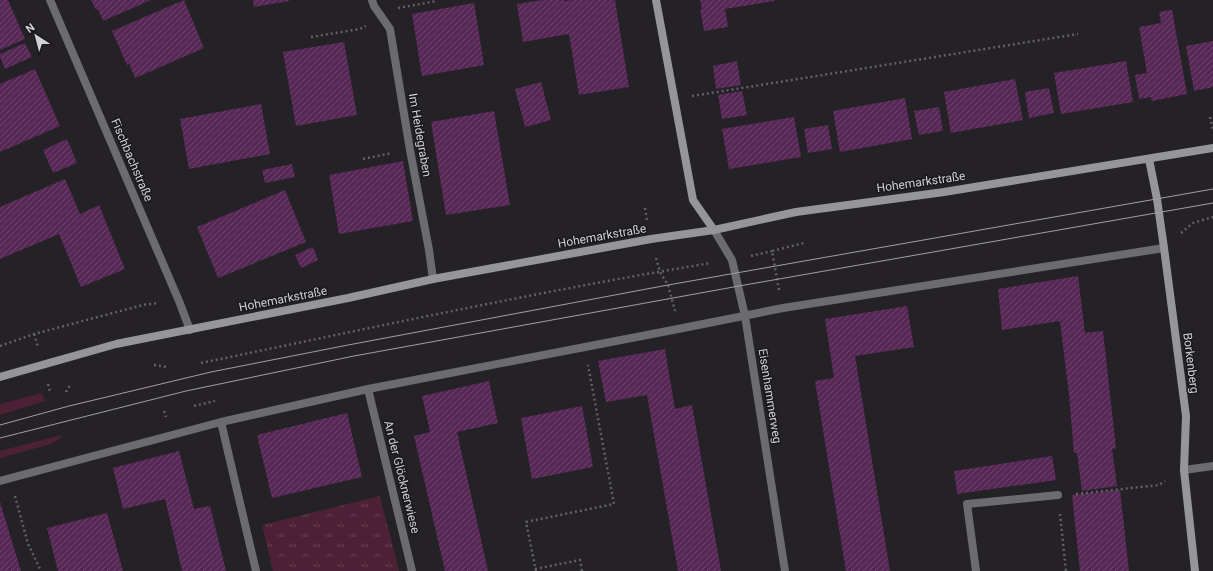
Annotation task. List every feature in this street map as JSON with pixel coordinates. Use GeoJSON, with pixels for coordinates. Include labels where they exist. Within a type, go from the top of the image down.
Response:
{"type":"FeatureCollection","features":[{"type":"Feature","properties":{"kind":"street","name":"Fischbachstraße"},"geometry":{"type":"LineString","coordinates":[[50,0],[190,330]]}},
{"type":"Feature","properties":{"kind":"street","name":"Im Heidegraben"},"geometry":{"type":"LineString","coordinates":[[372,0],[374,6],[390,29],[433,279]]}},
{"type":"Feature","properties":{"kind":"street"},"geometry":{"type":"LineString","coordinates":[[656,0],[692,200],[714,230]]}},
{"type":"Feature","properties":{"kind":"street","name":"Hohemarkstraße"},"geometry":{"type":"LineString","coordinates":[[0,377],[116,344],[348,298],[433,279],[651,239],[714,230],[796,212],[944,192],[1213,148]]}},
{"type":"Feature","properties":{"kind":"street","name":"Borkenberg"},"geometry":{"type":"LineString","coordinates":[[1149,159],[1157,198],[1186,416],[1184,470],[1195,571]]}},
{"type":"Feature","properties":{"kind":"street","name":"Eisenhammerweg"},"geometry":{"type":"LineString","coordinates":[[714,230],[732,260],[745,316],[785,571]]}},
{"type":"Feature","properties":{"kind":"street"},"geometry":{"type":"LineString","coordinates":[[0,481],[221,422],[368,389],[783,308],[1164,248]]}},
{"type":"Feature","properties":{"kind":"street","name":"An der Glöcknerwiese"},"geometry":{"type":"LineString","coordinates":[[368,389],[412,571]]}},
{"type":"Feature","properties":{"kind":"street"},"geometry":{"type":"LineString","coordinates":[[221,422],[256,571]]}},
{"type":"Feature","properties":{"kind":"street"},"geometry":{"type":"LineString","coordinates":[[1184,470],[1213,466]]}},
{"type":"Feature","properties":{"kind":"street"},"geometry":{"type":"LineString","coordinates":[[976,571],[967,504],[1058,496]]}},
{"type":"Feature","properties":{"kind":"path"},"geometry":{"type":"LineString","coordinates":[[311,37],[360,29],[399,7],[437,1]]}},
{"type":"Feature","properties":{"kind":"path"},"geometry":{"type":"LineString","coordinates":[[674,99],[1078,34]]}},
{"type":"Feature","properties":{"kind":"path"},"geometry":{"type":"LineString","coordinates":[[1210,117],[1213,132]]}},
{"type":"Feature","properties":{"kind":"path"},"geometry":{"type":"LineString","coordinates":[[363,159],[410,150]]}},
{"type":"Feature","properties":{"kind":"path"},"geometry":{"type":"LineString","coordinates":[[645,208],[651,239],[660,272],[668,285],[678,329]]}},
{"type":"Feature","properties":{"kind":"path"},"geometry":{"type":"LineString","coordinates":[[1164,248],[1193,223],[1213,217]]}},
{"type":"Feature","properties":{"kind":"path"},"geometry":{"type":"LineString","coordinates":[[783,308],[772,251],[804,243]]}},
{"type":"Feature","properties":{"kind":"path"},"geometry":{"type":"LineString","coordinates":[[201,363],[526,297],[660,272]]}},
{"type":"Feature","properties":{"kind":"path"},"geometry":{"type":"LineString","coordinates":[[0,346],[34,334],[143,305],[179,301]]}},
{"type":"Feature","properties":{"kind":"path"},"geometry":{"type":"LineString","coordinates":[[34,334],[37,342]]}},
{"type":"Feature","properties":{"kind":"path"},"geometry":{"type":"LineString","coordinates":[[582,571],[580,560],[536,570],[526,522],[614,504],[584,347]]}},
{"type":"Feature","properties":{"kind":"path"},"geometry":{"type":"LineString","coordinates":[[154,364],[167,367]]}},
{"type":"Feature","properties":{"kind":"path"},"geometry":{"type":"LineString","coordinates":[[66,392],[70,385]]}},
{"type":"Feature","properties":{"kind":"path"},"geometry":{"type":"LineString","coordinates":[[1066,571],[1058,496],[1159,485],[1184,470]]}},
{"type":"Feature","properties":{"kind":"path"},"geometry":{"type":"LineString","coordinates":[[10,478],[28,544],[41,571]]}},
{"type":"Feature","properties":{"kind":"green space"},"geometry":{"type":"Polygon","coordinates":[[[42,393],[45,401],[0,415],[0,404],[42,393]]]}},
{"type":"Feature","properties":{"kind":"green space"},"geometry":{"type":"Polygon","coordinates":[[[61,435],[60,439],[51,444],[0,458],[0,451],[61,435]]]}},
{"type":"Feature","properties":{"kind":"green space"},"geometry":{"type":"Polygon","coordinates":[[[380,496],[399,571],[273,571],[262,525],[380,496]]]}},
{"type":"Feature","properties":{"kind":"building"},"geometry":{"type":"Polygon","coordinates":[[[0,0],[8,0],[25,39],[0,50],[0,0]]]}},
{"type":"Feature","properties":{"kind":"building"},"geometry":{"type":"Polygon","coordinates":[[[91,0],[151,0],[103,21],[98,9],[96,10],[91,0]]]}},
{"type":"Feature","properties":{"kind":"building"},"geometry":{"type":"Polygon","coordinates":[[[184,0],[204,48],[135,78],[129,63],[127,65],[112,31],[184,0]]]}},
{"type":"Feature","properties":{"kind":"building"},"geometry":{"type":"Polygon","coordinates":[[[253,0],[289,0],[289,1],[254,7],[253,0]]]}},
{"type":"Feature","properties":{"kind":"building"},"geometry":{"type":"Polygon","coordinates":[[[542,0],[615,0],[629,87],[579,95],[569,34],[523,42],[517,4],[542,0]]]}},
{"type":"Feature","properties":{"kind":"building"},"geometry":{"type":"Polygon","coordinates":[[[700,0],[774,1],[725,9],[728,27],[704,31],[700,0]]]}},
{"type":"Feature","properties":{"kind":"building"},"geometry":{"type":"Polygon","coordinates":[[[474,3],[484,65],[422,76],[412,14],[474,3]]]}},
{"type":"Feature","properties":{"kind":"building"},"geometry":{"type":"Polygon","coordinates":[[[1172,10],[1187,94],[1152,101],[1151,97],[1139,99],[1135,75],[1147,73],[1139,27],[1161,23],[1159,12],[1172,10]]]}},
{"type":"Feature","properties":{"kind":"building"},"geometry":{"type":"Polygon","coordinates":[[[1213,41],[1213,87],[1194,91],[1186,46],[1213,41]]]}},
{"type":"Feature","properties":{"kind":"building"},"geometry":{"type":"Polygon","coordinates":[[[344,42],[357,115],[296,126],[283,52],[344,42]]]}},
{"type":"Feature","properties":{"kind":"building"},"geometry":{"type":"Polygon","coordinates":[[[25,43],[32,57],[5,69],[0,54],[25,43]]]}},
{"type":"Feature","properties":{"kind":"building"},"geometry":{"type":"Polygon","coordinates":[[[737,61],[741,85],[716,89],[713,66],[737,61]]]}},
{"type":"Feature","properties":{"kind":"building"},"geometry":{"type":"Polygon","coordinates":[[[1126,61],[1133,102],[1061,114],[1054,73],[1126,61]]]}},
{"type":"Feature","properties":{"kind":"building"},"geometry":{"type":"Polygon","coordinates":[[[35,69],[60,126],[0,152],[0,84],[35,69]]]}},
{"type":"Feature","properties":{"kind":"building"},"geometry":{"type":"Polygon","coordinates":[[[1015,79],[1023,120],[951,133],[944,92],[1015,79]]]}},
{"type":"Feature","properties":{"kind":"building"},"geometry":{"type":"Polygon","coordinates":[[[541,82],[551,120],[525,127],[515,89],[541,82]]]}},
{"type":"Feature","properties":{"kind":"building"},"geometry":{"type":"Polygon","coordinates":[[[1049,88],[1054,113],[1029,118],[1025,92],[1049,88]]]}},
{"type":"Feature","properties":{"kind":"building"},"geometry":{"type":"Polygon","coordinates":[[[742,91],[747,115],[722,119],[718,95],[742,91]]]}},
{"type":"Feature","properties":{"kind":"building"},"geometry":{"type":"Polygon","coordinates":[[[905,98],[912,139],[840,152],[833,111],[905,98]]]}},
{"type":"Feature","properties":{"kind":"building"},"geometry":{"type":"Polygon","coordinates":[[[261,104],[270,154],[189,169],[180,119],[261,104]]]}},
{"type":"Feature","properties":{"kind":"building"},"geometry":{"type":"Polygon","coordinates":[[[939,107],[943,131],[919,135],[914,111],[939,107]]]}},
{"type":"Feature","properties":{"kind":"building"},"geometry":{"type":"Polygon","coordinates":[[[494,111],[510,205],[446,215],[431,122],[494,111]]]}},
{"type":"Feature","properties":{"kind":"building"},"geometry":{"type":"Polygon","coordinates":[[[794,117],[801,157],[729,169],[722,129],[794,117]]]}},
{"type":"Feature","properties":{"kind":"building"},"geometry":{"type":"Polygon","coordinates":[[[828,125],[832,149],[808,153],[804,129],[828,125]]]}},
{"type":"Feature","properties":{"kind":"building"},"geometry":{"type":"Polygon","coordinates":[[[67,139],[77,163],[53,173],[43,150],[67,139]]]}},
{"type":"Feature","properties":{"kind":"building"},"geometry":{"type":"Polygon","coordinates":[[[403,161],[413,221],[339,234],[329,175],[403,161]]]}},
{"type":"Feature","properties":{"kind":"building"},"geometry":{"type":"Polygon","coordinates":[[[292,164],[295,177],[265,183],[262,170],[292,164]]]}},
{"type":"Feature","properties":{"kind":"building"},"geometry":{"type":"Polygon","coordinates":[[[65,179],[80,214],[99,205],[125,269],[81,287],[59,234],[0,259],[0,207],[65,179]]]}},
{"type":"Feature","properties":{"kind":"building"},"geometry":{"type":"Polygon","coordinates":[[[285,190],[306,242],[218,278],[197,227],[285,190]]]}},
{"type":"Feature","properties":{"kind":"building"},"geometry":{"type":"Polygon","coordinates":[[[313,247],[318,260],[301,268],[295,255],[313,247]]]}},
{"type":"Feature","properties":{"kind":"building"},"geometry":{"type":"Polygon","coordinates":[[[1078,276],[1085,333],[1103,331],[1116,448],[1112,449],[1117,486],[1082,491],[1077,453],[1074,453],[1060,321],[1002,330],[998,289],[1078,276]]]}},
{"type":"Feature","properties":{"kind":"building"},"geometry":{"type":"Polygon","coordinates":[[[907,306],[914,347],[855,356],[890,571],[846,571],[815,381],[834,378],[825,319],[907,306]]]}},
{"type":"Feature","properties":{"kind":"building"},"geometry":{"type":"Polygon","coordinates":[[[665,349],[675,409],[692,405],[721,571],[678,571],[647,395],[606,402],[598,361],[665,349]]]}},
{"type":"Feature","properties":{"kind":"building"},"geometry":{"type":"Polygon","coordinates":[[[489,381],[498,423],[457,432],[488,571],[445,571],[414,436],[430,432],[422,396],[489,381]]]}},
{"type":"Feature","properties":{"kind":"building"},"geometry":{"type":"Polygon","coordinates":[[[582,406],[593,467],[532,479],[521,418],[582,406]]]}},
{"type":"Feature","properties":{"kind":"building"},"geometry":{"type":"Polygon","coordinates":[[[347,413],[362,477],[272,498],[257,435],[347,413]]]}},
{"type":"Feature","properties":{"kind":"building"},"geometry":{"type":"Polygon","coordinates":[[[179,451],[194,509],[210,506],[226,571],[182,571],[165,499],[123,509],[113,468],[179,451]]]}},
{"type":"Feature","properties":{"kind":"building"},"geometry":{"type":"Polygon","coordinates":[[[1052,456],[1056,480],[957,494],[954,471],[1052,456]]]}},
{"type":"Feature","properties":{"kind":"building"},"geometry":{"type":"Polygon","coordinates":[[[1120,490],[1129,571],[1080,571],[1072,495],[1120,490]]]}},
{"type":"Feature","properties":{"kind":"building"},"geometry":{"type":"Polygon","coordinates":[[[0,502],[21,571],[0,571],[0,502]]]}},
{"type":"Feature","properties":{"kind":"building"},"geometry":{"type":"Polygon","coordinates":[[[107,513],[123,571],[58,571],[47,528],[107,513]]]}},
{"type":"Feature","properties":{"kind":"tram line"},"geometry":{"type":"LineString","coordinates":[[0,425],[69,406],[211,372],[348,345],[668,285],[1213,189]]}},
{"type":"Feature","properties":{"kind":"tram line"},"geometry":{"type":"LineString","coordinates":[[0,438],[186,391],[354,356],[739,286],[1213,203]]}}]}
